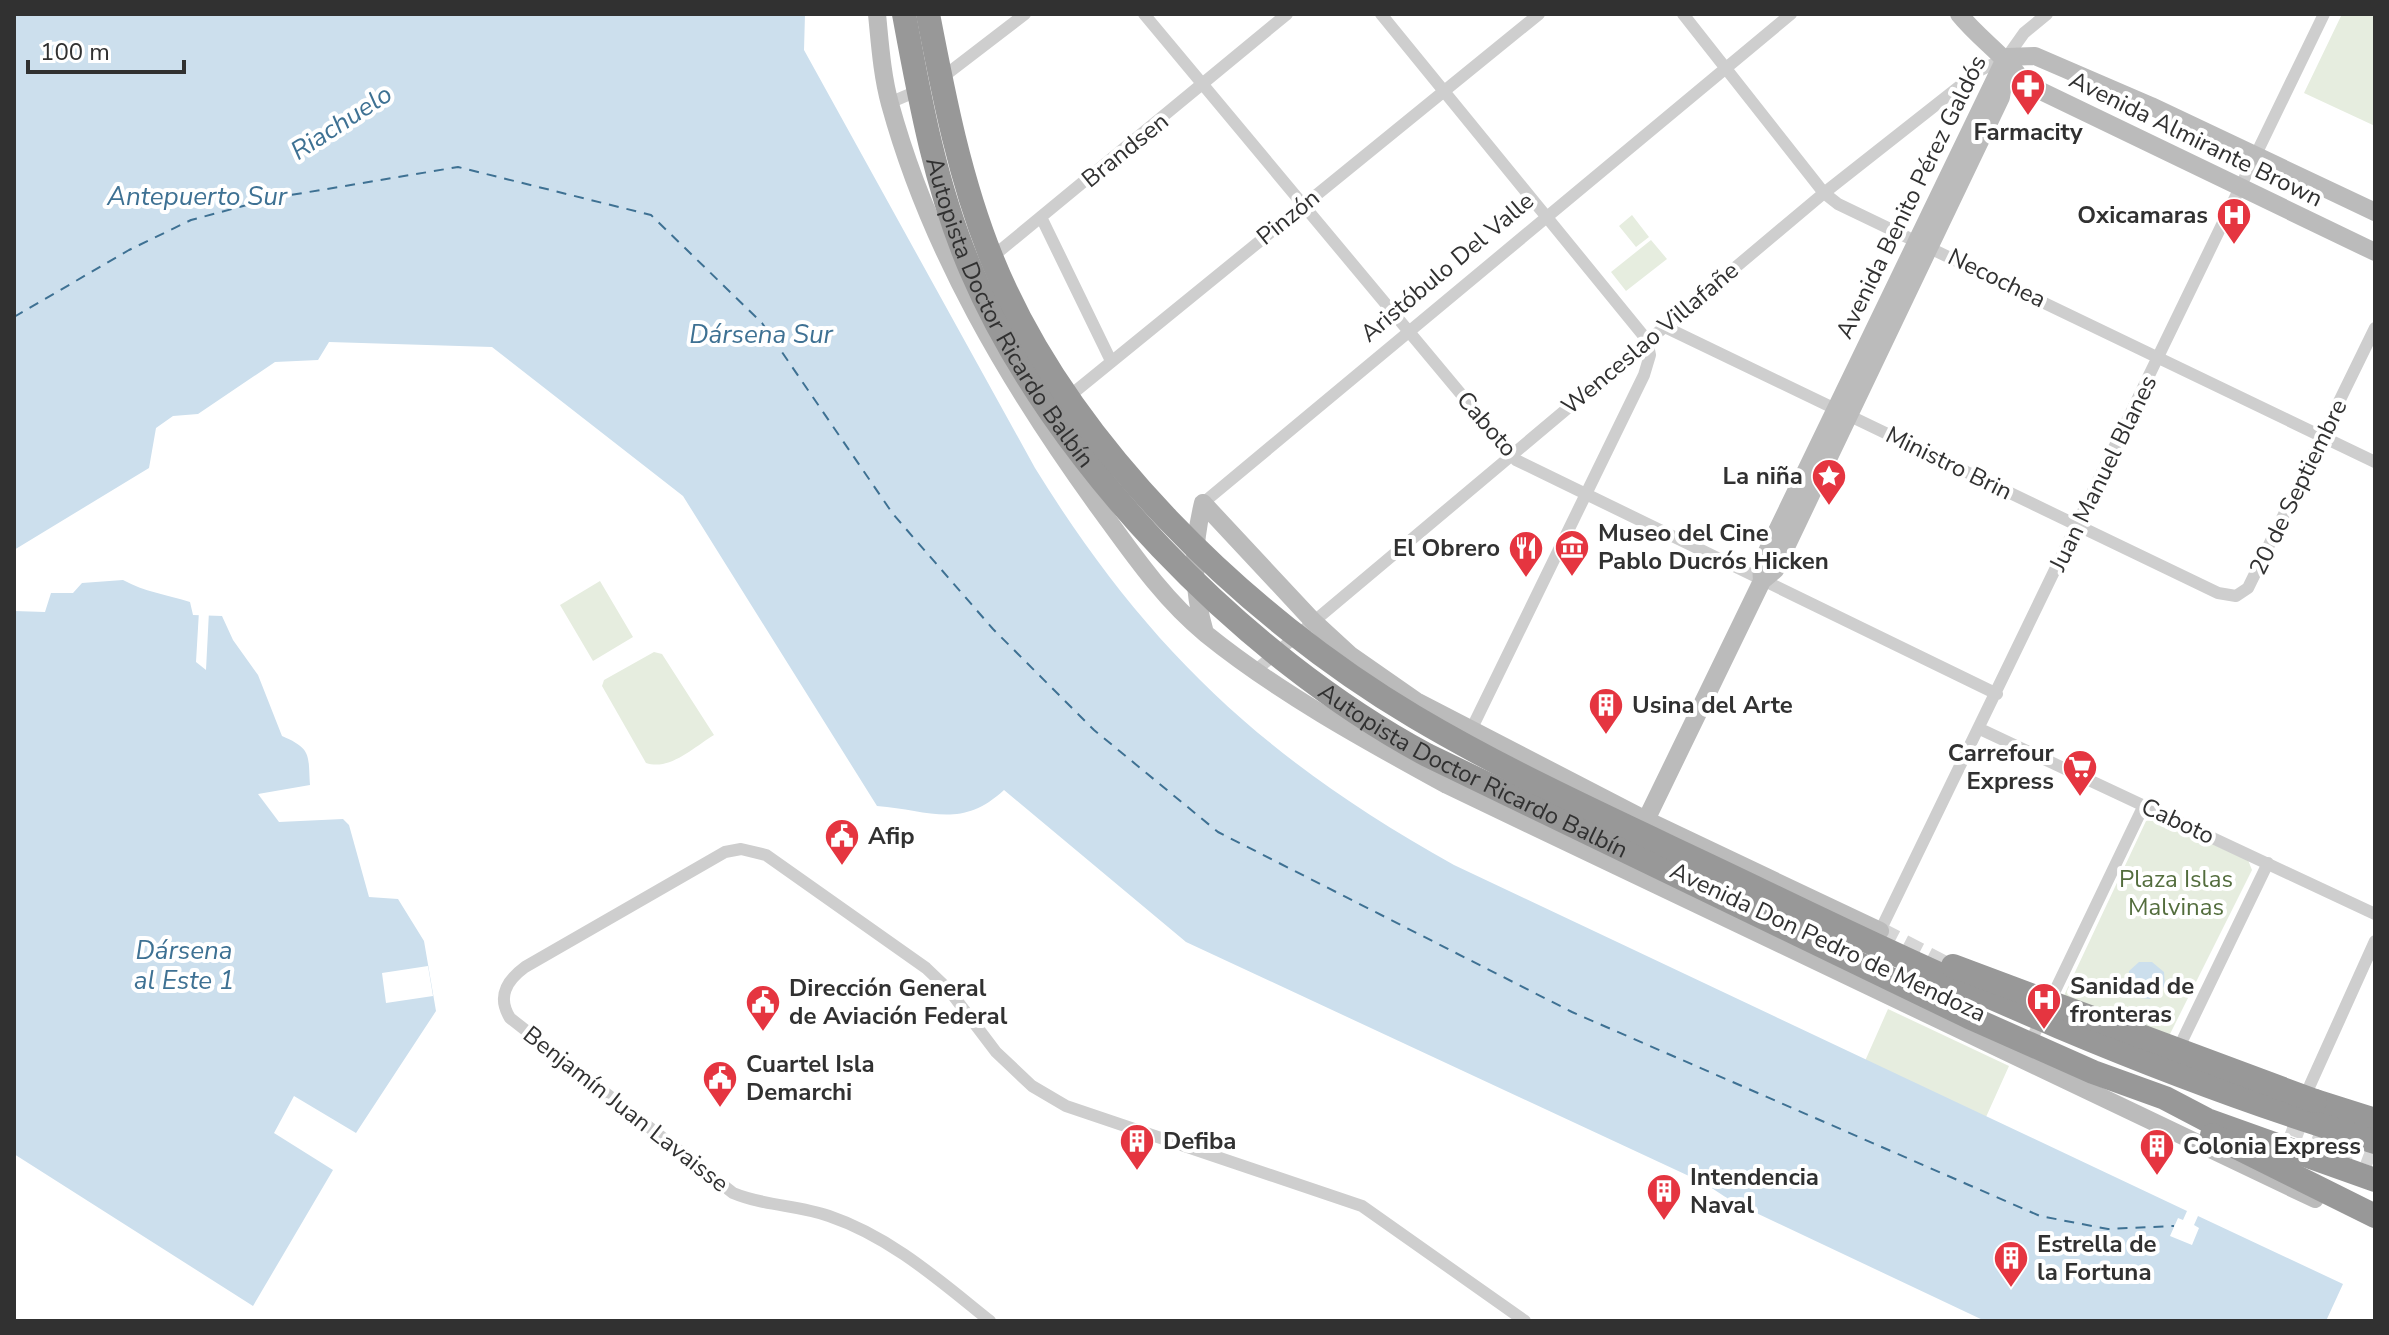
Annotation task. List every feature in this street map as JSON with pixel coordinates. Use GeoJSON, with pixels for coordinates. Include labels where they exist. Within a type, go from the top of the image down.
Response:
{"type":"FeatureCollection","features":[{"type":"Feature","properties":{"kind":"highway","name":"Autopista Doctor Ricardo Balbín"},"geometry":{"type":"LineString","coordinates":[[906,14],[940,182],[954,226],[989,310],[1035,389],[1086,459],[1220,607],[1326,693],[1427,755],[1854,963],[2093,1072],[2165,1098],[2207,1120],[2375,1180]]}},
{"type":"Feature","properties":{"kind":"highway","name":"Autopista Doctor Ricardo Balbín"},"geometry":{"type":"LineString","coordinates":[[928,14],[963,175],[1010,300],[1081,413],[1169,519],[1274,617],[1413,716],[1523,775],[1808,913],[2057,1028],[2239,1097],[2375,1142]]}},
{"type":"Feature","properties":{"kind":"highway"},"geometry":{"type":"LineString","coordinates":[[1808,913],[2313,1093],[2375,1120]]}},
{"type":"Feature","properties":{"kind":"highway"},"geometry":{"type":"LineString","coordinates":[[2093,1072],[2374,1224]]}},
{"type":"Feature","properties":{"kind":"highway"},"geometry":{"type":"LineString","coordinates":[[2165,1098],[2375,1166]]}},
{"type":"Feature","properties":{"kind":"main road","name":"Avenida Don Pedro de Mendoza"},"geometry":{"type":"LineString","coordinates":[[877,14],[889,103],[916,182],[967,278],[998,351],[1039,422],[1135,557],[1163,592],[1205,633],[1350,730],[1447,785],[2374,1224]]}},
{"type":"Feature","properties":{"kind":"main road","name":"Avenida Don Pedro de Mendoza"},"geometry":{"type":"LineString","coordinates":[[906,14],[967,278]]}},
{"type":"Feature","properties":{"kind":"main road","name":"Avenida Almirante Brown"},"geometry":{"type":"LineString","coordinates":[[1959,14],[1983,43],[2007,57],[2024,83],[2375,252]]}},
{"type":"Feature","properties":{"kind":"main road","name":"Avenida Almirante Brown"},"geometry":{"type":"LineString","coordinates":[[2007,57],[2035,56],[2375,212]]}},
{"type":"Feature","properties":{"kind":"main road","name":"Avenida Benito Pérez Galdós"},"geometry":{"type":"LineString","coordinates":[[1646,820],[1762,581],[1761,564],[2004,91],[2007,57]]}},
{"type":"Feature","properties":{"kind":"main road","name":"Avenida Don Pedro de Mendoza"},"geometry":{"type":"LineString","coordinates":[[1203,503],[1313,621],[1385,680],[1470,732],[1880,931]]}},
{"type":"Feature","properties":{"kind":"main road","name":"Aristóbulo Del Valle"},"geometry":{"type":"LineString","coordinates":[[1135,557],[1203,503]]}},
{"type":"Feature","properties":{"kind":"main road"},"geometry":{"type":"LineString","coordinates":[[1203,503],[1193,555],[1198,608],[1205,633]]}},
{"type":"Feature","properties":{"kind":"street"},"geometry":{"type":"LineString","coordinates":[[889,103],[923,89],[955,69],[1025,14]]}},
{"type":"Feature","properties":{"kind":"street","name":"Caboto"},"geometry":{"type":"LineString","coordinates":[[1144,14],[1510,454],[1586,495],[1997,694]]}},
{"type":"Feature","properties":{"kind":"street","name":"Brandsen"},"geometry":{"type":"LineString","coordinates":[[967,278],[1204,86],[1287,14]]}},
{"type":"Feature","properties":{"kind":"street"},"geometry":{"type":"LineString","coordinates":[[1381,14],[1647,340],[1650,355],[1644,375],[1470,732]]}},
{"type":"Feature","properties":{"kind":"street","name":"Pinzón"},"geometry":{"type":"LineString","coordinates":[[1039,422],[1539,14]]}},
{"type":"Feature","properties":{"kind":"street","name":"Necochea"},"geometry":{"type":"LineString","coordinates":[[1683,14],[1824,193],[1838,204],[2375,462]]}},
{"type":"Feature","properties":{"kind":"street","name":"Aristóbulo Del Valle"},"geometry":{"type":"LineString","coordinates":[[1203,503],[1544,216],[1791,14]]}},
{"type":"Feature","properties":{"kind":"street","name":"Wenceslao Villafañe"},"geometry":{"type":"LineString","coordinates":[[1256,670],[1824,193],[1979,71],[2007,57],[2024,33],[2047,14]]}},
{"type":"Feature","properties":{"kind":"street","name":"Juan Manuel Blanes"},"geometry":{"type":"LineString","coordinates":[[1880,931],[2258,156],[2324,14]]}},
{"type":"Feature","properties":{"kind":"street"},"geometry":{"type":"LineString","coordinates":[[1041,217],[1111,361]]}},
{"type":"Feature","properties":{"kind":"street","name":"Ministro Brin"},"geometry":{"type":"LineString","coordinates":[[1665,327],[2218,593],[2234,596]]}},
{"type":"Feature","properties":{"kind":"street","name":"20 de Septiembre"},"geometry":{"type":"LineString","coordinates":[[2234,596],[2248,588],[2375,328]]}},
{"type":"Feature","properties":{"kind":"street","name":"Caboto"},"geometry":{"type":"LineString","coordinates":[[1980,729],[2375,914]]}},
{"type":"Feature","properties":{"kind":"street"},"geometry":{"type":"LineString","coordinates":[[2022,1059],[2144,805]]}},
{"type":"Feature","properties":{"kind":"street","name":"Benjamín Juan Lavaisse"},"geometry":{"type":"LineString","coordinates":[[990,1321],[912,1260],[860,1229],[809,1209],[749,1199],[733,1193],[514,1023],[503,1000],[509,981],[525,967],[725,852],[741,849],[758,851],[787,868],[940,979],[996,1052],[1046,1095],[1066,1106],[1362,1206],[1525,1321]]}},
{"type":"Feature","properties":{"kind":"street"},"geometry":{"type":"LineString","coordinates":[[2182,1041],[2268,863]]}},
{"type":"Feature","properties":{"kind":"street"},"geometry":{"type":"LineString","coordinates":[[2313,1093],[2375,941]]}},
{"type":"Feature","properties":{"kind":"green space"},"geometry":{"type":"Polygon","coordinates":[[[2342,14],[2375,14],[2375,126],[2304,93],[2342,14]]]}},
{"type":"Feature","properties":{"kind":"green space"},"geometry":{"type":"Polygon","coordinates":[[[1632,215],[1649,237],[1636,247],[1619,226],[1632,215]]]}},
{"type":"Feature","properties":{"kind":"green space"},"geometry":{"type":"Polygon","coordinates":[[[1651,240],[1667,259],[1626,291],[1611,272],[1651,240]]]}},
{"type":"Feature","properties":{"kind":"green space"},"geometry":{"type":"Polygon","coordinates":[[[600,581],[633,637],[593,661],[560,605],[600,581]]]}},
{"type":"Feature","properties":{"kind":"green space"},"geometry":{"type":"Polygon","coordinates":[[[654,652],[662,654],[714,735],[673,761],[655,765],[646,763],[602,686],[604,680],[654,652]]]}},
{"type":"Feature","properties":{"kind":"green space","name":"Plaza Islas Malvinas"},"geometry":{"type":"Polygon","coordinates":[[[2155,819],[2248,860],[2252,870],[2166,1042],[2060,1004],[2146,821],[2155,819]]]}},
{"type":"Feature","properties":{"kind":"green space"},"geometry":{"type":"Polygon","coordinates":[[[1888,1009],[2009,1066],[1986,1117],[1865,1061],[1888,1009]]]}},
{"type":"Feature","properties":{"kind":"water","name":"Dársena Sur"},"geometry":{"type":"Polygon","coordinates":[[[14,14],[805,14],[804,50],[1035,468],[1122,593],[1168,647],[1269,742],[1387,826],[1454,865],[2187,1211],[2183,1220],[2178,1218],[2170,1236],[2192,1245],[2199,1228],[2194,1225],[2198,1216],[2343,1284],[2326,1321],[1985,1321],[1733,1202],[1704,1183],[1186,942],[1004,790],[973,810],[959,814],[877,806],[683,496],[492,347],[329,342],[318,360],[275,362],[198,414],[173,416],[156,428],[149,468],[14,550],[14,14]]]}},
{"type":"Feature","properties":{"kind":"water","name":"Dársena al Este 1"},"geometry":{"type":"Polygon","coordinates":[[[123,580],[190,602],[193,615],[222,616],[233,640],[258,675],[282,736],[304,749],[308,759],[310,785],[258,794],[279,822],[343,819],[349,825],[369,897],[398,899],[424,941],[436,1011],[356,1133],[294,1096],[274,1133],[333,1170],[253,1306],[14,1154],[14,611],[45,612],[51,593],[73,593],[82,583],[123,580]]]}},
{"type":"Feature","properties":{"kind":"water"},"geometry":{"type":"Polygon","coordinates":[[[2139,962],[2152,962],[2164,972],[2165,986],[2150,999],[2140,998],[2141,993],[2129,990],[2129,971],[2139,962]]]}},
{"type":"Feature","properties":{"kind":"pier"},"geometry":{"type":"Polygon","coordinates":[[[199,611],[209,611],[206,670],[196,662],[199,611]]]}},
{"type":"Feature","properties":{"kind":"pier"},"geometry":{"type":"Polygon","coordinates":[[[428,966],[433,996],[386,1003],[382,973],[428,966]]]}},
{"type":"Feature","properties":{"kind":"ferry route"},"geometry":{"type":"LineString","coordinates":[[14,317],[129,250],[191,220],[273,198],[458,167],[651,215],[762,323],[893,514],[993,629],[1094,730],[1218,832],[1572,1012],[2040,1216],[2108,1229],[2174,1226]]}},
{"type":"Feature","properties":{"kind":"tunnel"},"geometry":{"type":"LineString","coordinates":[[1880,931],[1957,971]]}},
{"type":"Feature","properties":{"kind":"tunnel"},"geometry":{"type":"LineString","coordinates":[[2288,1125],[2375,1158]]}},
{"type":"Feature","properties":{"kind":"place","name":"Farmacity"},"geometry":{"type":"Point","coordinates":[2028,117]}},
{"type":"Feature","properties":{"kind":"place","name":"Oxicamaras"},"geometry":{"type":"Point","coordinates":[2234,246]}},
{"type":"Feature","properties":{"kind":"place","name":"La niña"},"geometry":{"type":"Point","coordinates":[1829,507]}},
{"type":"Feature","properties":{"kind":"place","name":"Museo del Cine Pablo Ducrós Hicken"},"geometry":{"type":"Point","coordinates":[1572,578]}},
{"type":"Feature","properties":{"kind":"place","name":"El Obrero"},"geometry":{"type":"Point","coordinates":[1526,579]}},
{"type":"Feature","properties":{"kind":"place","name":"Usina del Arte"},"geometry":{"type":"Point","coordinates":[1606,736]}},
{"type":"Feature","properties":{"kind":"place","name":"Carrefour Express"},"geometry":{"type":"Point","coordinates":[2080,798]}},
{"type":"Feature","properties":{"kind":"place","name":"Afip"},"geometry":{"type":"Point","coordinates":[842,867]}},
{"type":"Feature","properties":{"kind":"place","name":"Sanidad de fronteras"},"geometry":{"type":"Point","coordinates":[2044,1031]}},
{"type":"Feature","properties":{"kind":"place","name":"Dirección General de Aviación Federal"},"geometry":{"type":"Point","coordinates":[763,1033]}},
{"type":"Feature","properties":{"kind":"place","name":"Cuartel Isla Demarchi"},"geometry":{"type":"Point","coordinates":[720,1109]}},
{"type":"Feature","properties":{"kind":"place","name":"Defiba"},"geometry":{"type":"Point","coordinates":[1137,1172]}},
{"type":"Feature","properties":{"kind":"place","name":"Colonia Express"},"geometry":{"type":"Point","coordinates":[2157,1177]}},
{"type":"Feature","properties":{"kind":"place","name":"Intendencia Naval"},"geometry":{"type":"Point","coordinates":[1664,1222]}},
{"type":"Feature","properties":{"kind":"place","name":"Estrella de la Fortuna"},"geometry":{"type":"Point","coordinates":[2011,1289]}},
{"type":"Feature","properties":{"kind":"water label","name":"Riachuelo"},"geometry":{"type":"Point","coordinates":[341,122]}},
{"type":"Feature","properties":{"kind":"water label","name":"Antepuerto Sur"},"geometry":{"type":"Point","coordinates":[197,196]}}]}
